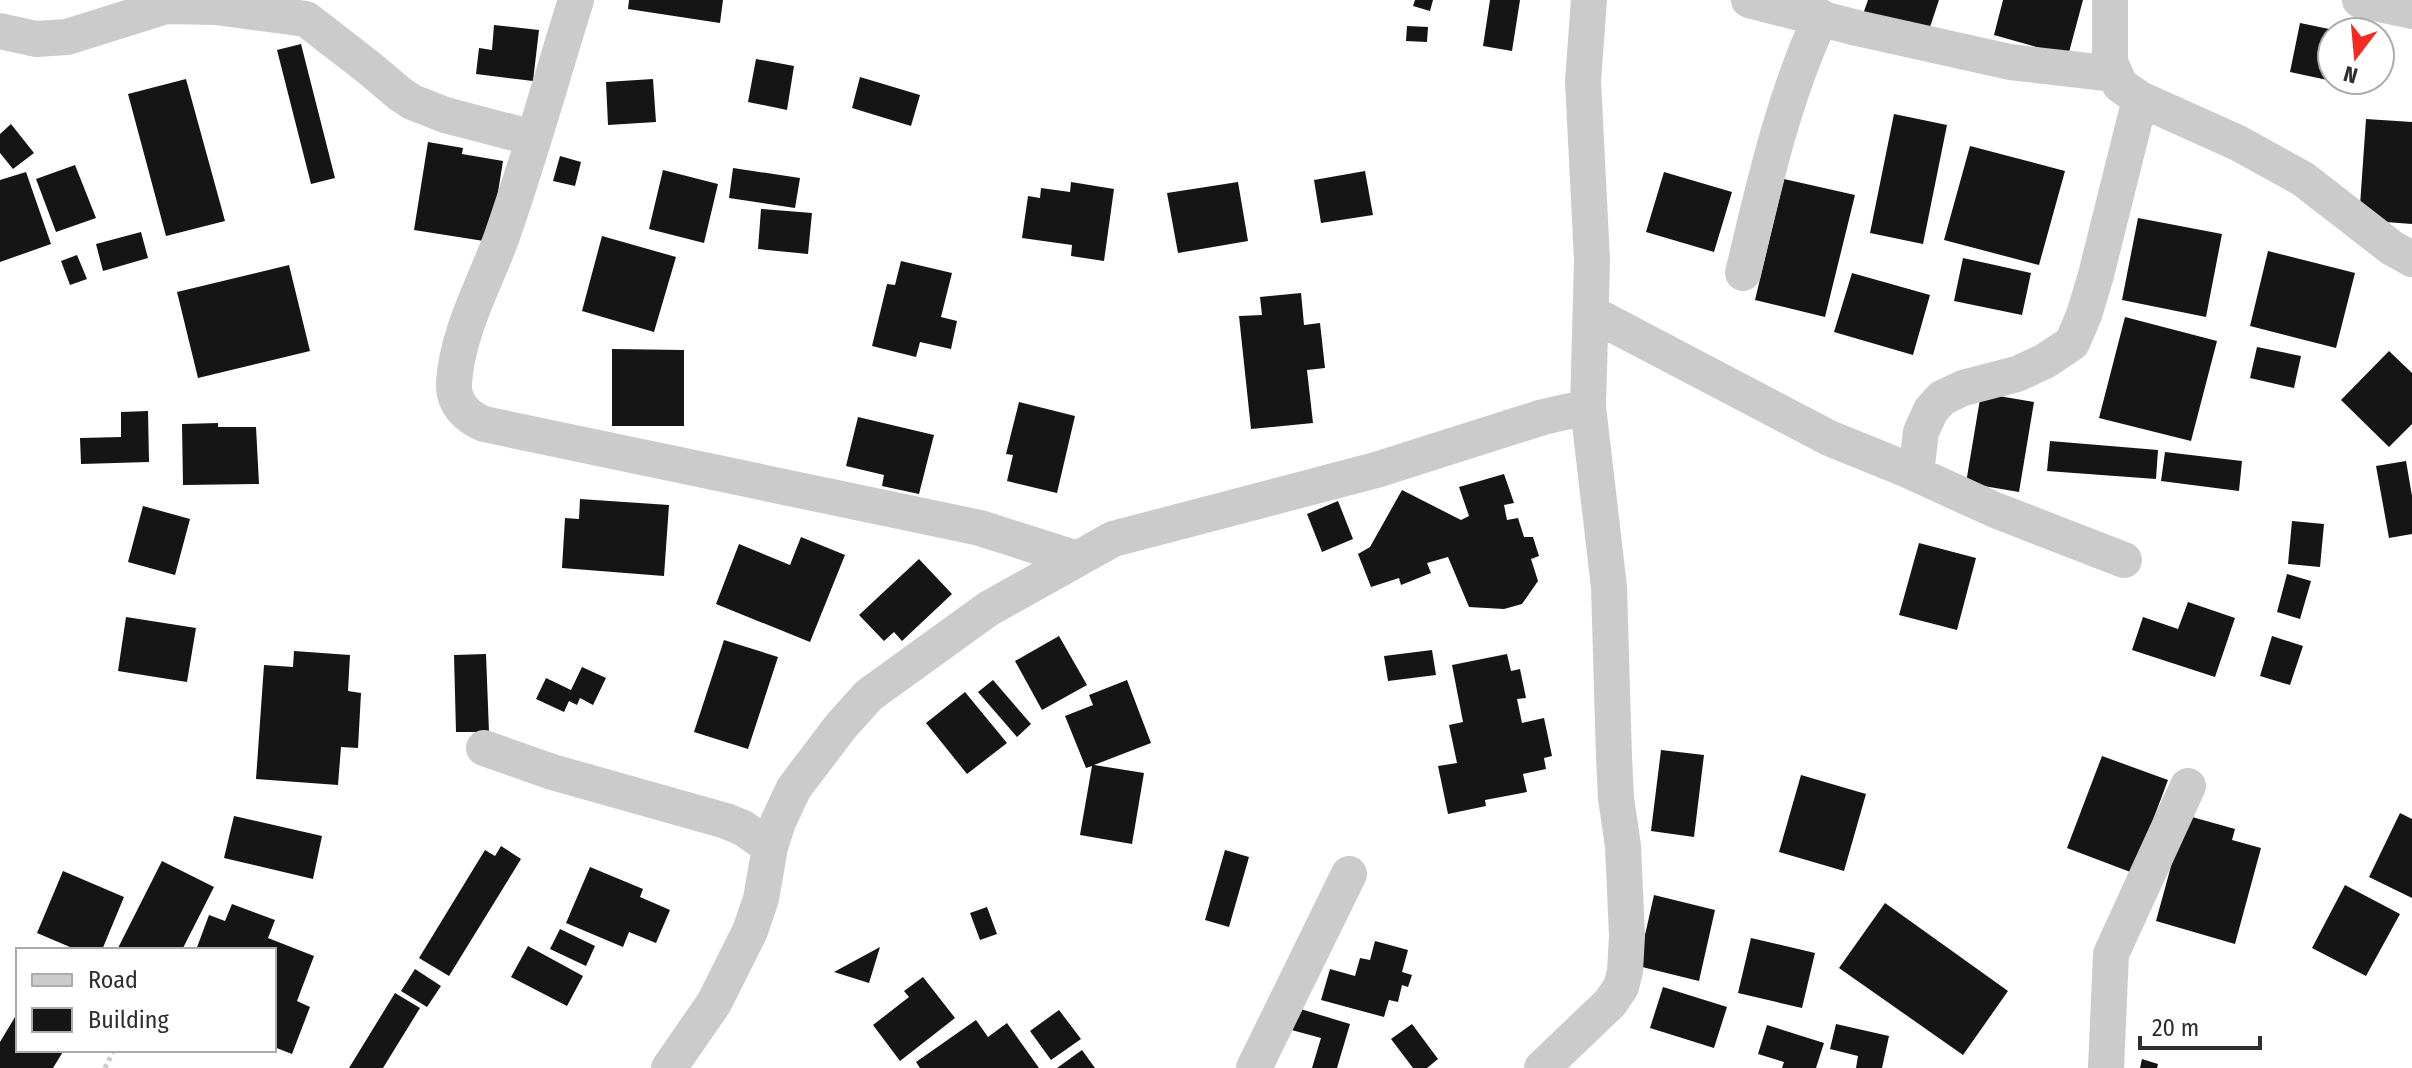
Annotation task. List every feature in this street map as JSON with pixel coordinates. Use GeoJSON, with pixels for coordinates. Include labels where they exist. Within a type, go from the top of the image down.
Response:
{"type":"FeatureCollection","features":[{"type":"Feature","properties":{"kind":"street"},"geometry":{"type":"LineString","coordinates":[[576,0],[500,241],[469,318],[453,386],[458,403],[473,419],[497,427],[980,528],[1077,559]]}},
{"type":"Feature","properties":{"kind":"street"},"geometry":{"type":"LineString","coordinates":[[1542,1068],[1610,1003],[1621,987],[1625,971],[1623,846],[1616,798],[1609,587],[1588,407],[1592,260],[1583,81],[1589,0]]}},
{"type":"Feature","properties":{"kind":"street"},"geometry":{"type":"LineString","coordinates":[[1749,0],[1873,31],[2128,87],[2303,179],[2392,248],[2412,259]]}},
{"type":"Feature","properties":{"kind":"street"},"geometry":{"type":"LineString","coordinates":[[1916,473],[1921,432],[1931,410],[1942,398],[1963,388],[2017,374],[2045,361],[2072,343],[2084,315],[2096,275],[2128,87],[2110,62],[2110,0]]}},
{"type":"Feature","properties":{"kind":"street"},"geometry":{"type":"LineString","coordinates":[[2360,0],[2412,11]]}},
{"type":"Feature","properties":{"kind":"street"},"geometry":{"type":"LineString","coordinates":[[0,31],[36,39],[67,37],[166,6],[305,10],[412,102],[445,115],[533,138]]}},
{"type":"Feature","properties":{"kind":"street"},"geometry":{"type":"LineString","coordinates":[[1743,273],[1776,141],[1803,57],[1821,17]]}},
{"type":"Feature","properties":{"kind":"street"},"geometry":{"type":"LineString","coordinates":[[1591,313],[1829,438],[1916,473],[1995,510],[2124,560]]}},
{"type":"Feature","properties":{"kind":"street"},"geometry":{"type":"LineString","coordinates":[[669,1068],[714,1003],[750,931],[761,899],[770,847],[794,788],[869,695],[988,609],[1113,539],[1376,470],[1543,417],[1588,407]]}},
{"type":"Feature","properties":{"kind":"street"},"geometry":{"type":"LineString","coordinates":[[484,748],[552,772],[726,821],[743,828],[770,847]]}},
{"type":"Feature","properties":{"kind":"street"},"geometry":{"type":"LineString","coordinates":[[2106,1068],[2111,954],[2188,786]]}},
{"type":"Feature","properties":{"kind":"street"},"geometry":{"type":"LineString","coordinates":[[1254,1068],[1349,874]]}},
{"type":"Feature","properties":{"kind":"building"},"geometry":{"type":"Polygon","coordinates":[[[629,0],[723,0],[720,23],[628,9],[629,0]]]}},
{"type":"Feature","properties":{"kind":"building"},"geometry":{"type":"Polygon","coordinates":[[[1415,0],[1433,0],[1430,11],[1413,6],[1415,0]]]}},
{"type":"Feature","properties":{"kind":"building"},"geometry":{"type":"Polygon","coordinates":[[[1490,0],[1520,0],[1512,51],[1483,46],[1490,0]]]}},
{"type":"Feature","properties":{"kind":"building"},"geometry":{"type":"Polygon","coordinates":[[[1868,0],[1939,0],[1928,33],[1863,14],[1868,0]]]}},
{"type":"Feature","properties":{"kind":"building"},"geometry":{"type":"Polygon","coordinates":[[[2003,0],[2083,0],[2068,56],[1994,35],[2003,0]]]}},
{"type":"Feature","properties":{"kind":"building"},"geometry":{"type":"Polygon","coordinates":[[[2300,23],[2316,26],[2316,78],[2290,72],[2300,23]]]}},
{"type":"Feature","properties":{"kind":"building"},"geometry":{"type":"Polygon","coordinates":[[[494,25],[539,30],[533,81],[476,74],[479,48],[492,50],[494,25]]]}},
{"type":"Feature","properties":{"kind":"building"},"geometry":{"type":"Polygon","coordinates":[[[1407,26],[1428,27],[1427,42],[1406,41],[1407,26]]]}},
{"type":"Feature","properties":{"kind":"building"},"geometry":{"type":"Polygon","coordinates":[[[301,44],[335,178],[311,184],[277,50],[301,44]]]}},
{"type":"Feature","properties":{"kind":"building"},"geometry":{"type":"Polygon","coordinates":[[[756,59],[794,66],[787,110],[748,102],[756,59]]]}},
{"type":"Feature","properties":{"kind":"building"},"geometry":{"type":"Polygon","coordinates":[[[860,77],[920,95],[911,126],[852,108],[860,77]]]}},
{"type":"Feature","properties":{"kind":"building"},"geometry":{"type":"Polygon","coordinates":[[[186,79],[225,221],[166,236],[128,94],[186,79]]]}},
{"type":"Feature","properties":{"kind":"building"},"geometry":{"type":"Polygon","coordinates":[[[653,79],[656,122],[608,125],[606,82],[653,79]]]}},
{"type":"Feature","properties":{"kind":"building"},"geometry":{"type":"Polygon","coordinates":[[[1894,114],[1947,125],[1923,244],[1870,233],[1894,114]]]}},
{"type":"Feature","properties":{"kind":"building"},"geometry":{"type":"Polygon","coordinates":[[[2366,119],[2412,122],[2412,224],[2359,220],[2366,119]]]}},
{"type":"Feature","properties":{"kind":"building"},"geometry":{"type":"Polygon","coordinates":[[[11,124],[34,153],[13,169],[0,153],[0,134],[11,124]]]}},
{"type":"Feature","properties":{"kind":"building"},"geometry":{"type":"Polygon","coordinates":[[[428,142],[463,148],[462,154],[503,161],[490,242],[414,230],[428,142]]]}},
{"type":"Feature","properties":{"kind":"building"},"geometry":{"type":"Polygon","coordinates":[[[1970,146],[2065,171],[2039,265],[1944,240],[1970,146]]]}},
{"type":"Feature","properties":{"kind":"building"},"geometry":{"type":"Polygon","coordinates":[[[560,156],[581,162],[575,186],[553,181],[560,156]]]}},
{"type":"Feature","properties":{"kind":"building"},"geometry":{"type":"Polygon","coordinates":[[[75,165],[96,218],[56,232],[36,179],[75,165]]]}},
{"type":"Feature","properties":{"kind":"building"},"geometry":{"type":"Polygon","coordinates":[[[733,168],[800,178],[795,208],[729,198],[733,168]]]}},
{"type":"Feature","properties":{"kind":"building"},"geometry":{"type":"Polygon","coordinates":[[[663,170],[718,184],[704,243],[649,229],[663,170]]]}},
{"type":"Feature","properties":{"kind":"building"},"geometry":{"type":"Polygon","coordinates":[[[1365,171],[1373,215],[1321,223],[1314,180],[1365,171]]]}},
{"type":"Feature","properties":{"kind":"building"},"geometry":{"type":"Polygon","coordinates":[[[26,172],[51,244],[0,262],[0,180],[26,172]]]}},
{"type":"Feature","properties":{"kind":"building"},"geometry":{"type":"Polygon","coordinates":[[[1664,172],[1732,192],[1714,252],[1646,232],[1664,172]]]}},
{"type":"Feature","properties":{"kind":"building"},"geometry":{"type":"Polygon","coordinates":[[[1784,179],[1855,195],[1825,317],[1755,300],[1784,179]]]}},
{"type":"Feature","properties":{"kind":"building"},"geometry":{"type":"Polygon","coordinates":[[[1071,182],[1114,189],[1104,261],[1071,256],[1072,245],[1022,238],[1028,196],[1040,198],[1041,188],[1070,192],[1071,182]]]}},
{"type":"Feature","properties":{"kind":"building"},"geometry":{"type":"Polygon","coordinates":[[[1238,182],[1248,241],[1178,253],[1167,193],[1238,182]]]}},
{"type":"Feature","properties":{"kind":"building"},"geometry":{"type":"Polygon","coordinates":[[[761,209],[812,213],[808,254],[758,249],[761,209]]]}},
{"type":"Feature","properties":{"kind":"building"},"geometry":{"type":"Polygon","coordinates":[[[2138,218],[2222,234],[2206,317],[2122,300],[2138,218]]]}},
{"type":"Feature","properties":{"kind":"building"},"geometry":{"type":"Polygon","coordinates":[[[141,232],[148,258],[103,271],[96,244],[141,232]]]}},
{"type":"Feature","properties":{"kind":"building"},"geometry":{"type":"Polygon","coordinates":[[[602,236],[676,257],[654,332],[582,311],[602,236]]]}},
{"type":"Feature","properties":{"kind":"building"},"geometry":{"type":"Polygon","coordinates":[[[2268,251],[2355,273],[2336,348],[2250,326],[2268,251]]]}},
{"type":"Feature","properties":{"kind":"building"},"geometry":{"type":"Polygon","coordinates":[[[77,255],[87,279],[70,285],[61,261],[77,255]]]}},
{"type":"Feature","properties":{"kind":"building"},"geometry":{"type":"Polygon","coordinates":[[[1963,258],[2031,273],[2022,315],[1954,301],[1963,258]]]}},
{"type":"Feature","properties":{"kind":"building"},"geometry":{"type":"Polygon","coordinates":[[[901,261],[952,273],[941,317],[957,321],[951,349],[920,342],[916,357],[872,346],[887,284],[895,285],[901,261]]]}},
{"type":"Feature","properties":{"kind":"building"},"geometry":{"type":"Polygon","coordinates":[[[289,265],[310,351],[198,378],[177,292],[289,265]]]}},
{"type":"Feature","properties":{"kind":"building"},"geometry":{"type":"Polygon","coordinates":[[[1852,273],[1930,295],[1913,355],[1834,332],[1852,273]]]}},
{"type":"Feature","properties":{"kind":"building"},"geometry":{"type":"Polygon","coordinates":[[[1301,293],[1304,325],[1320,323],[1325,368],[1307,370],[1313,423],[1251,429],[1239,316],[1262,315],[1260,297],[1301,293]]]}},
{"type":"Feature","properties":{"kind":"building"},"geometry":{"type":"Polygon","coordinates":[[[2125,317],[2217,341],[2191,441],[2099,418],[2125,317]]]}},
{"type":"Feature","properties":{"kind":"building"},"geometry":{"type":"Polygon","coordinates":[[[2257,347],[2301,356],[2294,388],[2250,378],[2257,347]]]}},
{"type":"Feature","properties":{"kind":"building"},"geometry":{"type":"Polygon","coordinates":[[[612,349],[684,350],[684,426],[612,426],[612,349]]]}},
{"type":"Feature","properties":{"kind":"building"},"geometry":{"type":"Polygon","coordinates":[[[2389,351],[2412,373],[2412,424],[2389,447],[2341,400],[2389,351]]]}},
{"type":"Feature","properties":{"kind":"building"},"geometry":{"type":"Polygon","coordinates":[[[1981,393],[2034,402],[2019,492],[1966,483],[1981,393]]]}},
{"type":"Feature","properties":{"kind":"building"},"geometry":{"type":"Polygon","coordinates":[[[1019,402],[1075,416],[1057,493],[1007,481],[1013,455],[1006,454],[1019,402]]]}},
{"type":"Feature","properties":{"kind":"building"},"geometry":{"type":"Polygon","coordinates":[[[148,411],[149,462],[81,464],[80,438],[121,437],[121,412],[148,411]]]}},
{"type":"Feature","properties":{"kind":"building"},"geometry":{"type":"Polygon","coordinates":[[[858,417],[934,435],[919,494],[882,486],[884,475],[846,466],[858,417]]]}},
{"type":"Feature","properties":{"kind":"building"},"geometry":{"type":"Polygon","coordinates":[[[218,423],[218,427],[256,427],[259,484],[183,485],[182,424],[218,423]]]}},
{"type":"Feature","properties":{"kind":"building"},"geometry":{"type":"Polygon","coordinates":[[[2050,441],[2158,450],[2156,479],[2047,471],[2050,441]]]}},
{"type":"Feature","properties":{"kind":"building"},"geometry":{"type":"Polygon","coordinates":[[[2165,452],[2242,461],[2239,491],[2161,481],[2165,452]]]}},
{"type":"Feature","properties":{"kind":"building"},"geometry":{"type":"Polygon","coordinates":[[[2406,461],[2412,496],[2412,534],[2389,538],[2376,466],[2406,461]]]}},
{"type":"Feature","properties":{"kind":"building"},"geometry":{"type":"Polygon","coordinates":[[[1504,474],[1514,503],[1504,505],[1507,520],[1518,518],[1524,537],[1533,537],[1539,556],[1531,559],[1538,581],[1522,604],[1504,609],[1469,607],[1448,557],[1427,563],[1431,573],[1401,585],[1399,578],[1371,587],[1358,554],[1370,547],[1402,490],[1461,520],[1469,516],[1459,487],[1504,474]]]}},
{"type":"Feature","properties":{"kind":"building"},"geometry":{"type":"Polygon","coordinates":[[[580,499],[669,505],[664,576],[562,568],[565,518],[579,519],[580,499]]]}},
{"type":"Feature","properties":{"kind":"building"},"geometry":{"type":"Polygon","coordinates":[[[1338,501],[1353,539],[1322,552],[1307,514],[1338,501]]]}},
{"type":"Feature","properties":{"kind":"building"},"geometry":{"type":"Polygon","coordinates":[[[143,506],[190,519],[175,575],[128,562],[143,506]]]}},
{"type":"Feature","properties":{"kind":"building"},"geometry":{"type":"Polygon","coordinates":[[[2292,521],[2324,524],[2320,567],[2288,564],[2292,521]]]}},
{"type":"Feature","properties":{"kind":"building"},"geometry":{"type":"Polygon","coordinates":[[[801,537],[845,555],[810,642],[716,604],[739,544],[790,565],[801,537]]]}},
{"type":"Feature","properties":{"kind":"building"},"geometry":{"type":"Polygon","coordinates":[[[1919,543],[1976,558],[1957,630],[1899,615],[1919,543]]]}},
{"type":"Feature","properties":{"kind":"building"},"geometry":{"type":"Polygon","coordinates":[[[919,559],[952,594],[902,641],[894,632],[884,641],[859,615],[919,559]]]}},
{"type":"Feature","properties":{"kind":"building"},"geometry":{"type":"Polygon","coordinates":[[[2287,574],[2311,581],[2300,619],[2277,612],[2287,574]]]}},
{"type":"Feature","properties":{"kind":"building"},"geometry":{"type":"Polygon","coordinates":[[[2188,602],[2235,618],[2215,677],[2132,650],[2143,617],[2178,629],[2188,602]]]}},
{"type":"Feature","properties":{"kind":"building"},"geometry":{"type":"Polygon","coordinates":[[[126,617],[196,628],[187,682],[118,671],[126,617]]]}},
{"type":"Feature","properties":{"kind":"building"},"geometry":{"type":"Polygon","coordinates":[[[1059,636],[1087,685],[1042,710],[1015,661],[1059,636]]]}},
{"type":"Feature","properties":{"kind":"building"},"geometry":{"type":"Polygon","coordinates":[[[2272,636],[2303,646],[2290,685],[2260,676],[2272,636]]]}},
{"type":"Feature","properties":{"kind":"building"},"geometry":{"type":"Polygon","coordinates":[[[724,640],[778,657],[748,749],[694,732],[724,640]]]}},
{"type":"Feature","properties":{"kind":"building"},"geometry":{"type":"Polygon","coordinates":[[[1432,650],[1436,675],[1388,681],[1384,656],[1432,650]]]}},
{"type":"Feature","properties":{"kind":"building"},"geometry":{"type":"Polygon","coordinates":[[[294,651],[350,655],[348,691],[361,693],[358,748],[341,747],[338,785],[256,779],[264,665],[293,667],[294,651]]]}},
{"type":"Feature","properties":{"kind":"building"},"geometry":{"type":"Polygon","coordinates":[[[486,654],[489,732],[456,732],[454,655],[486,654]]]}},
{"type":"Feature","properties":{"kind":"building"},"geometry":{"type":"Polygon","coordinates":[[[1507,654],[1511,671],[1520,669],[1526,698],[1517,699],[1522,723],[1544,718],[1552,756],[1544,758],[1546,769],[1523,774],[1527,792],[1485,800],[1486,806],[1448,814],[1438,766],[1457,763],[1449,725],[1463,722],[1452,665],[1507,654]]]}},
{"type":"Feature","properties":{"kind":"building"},"geometry":{"type":"Polygon","coordinates":[[[582,667],[606,678],[593,705],[580,698],[577,705],[569,701],[564,712],[536,699],[546,678],[571,690],[582,667]]]}},
{"type":"Feature","properties":{"kind":"building"},"geometry":{"type":"Polygon","coordinates":[[[993,680],[1031,724],[1017,737],[978,692],[993,680]]]}},
{"type":"Feature","properties":{"kind":"building"},"geometry":{"type":"Polygon","coordinates":[[[1127,680],[1151,743],[1094,765],[1144,773],[1132,844],[1080,835],[1092,766],[1086,768],[1065,716],[1093,705],[1089,695],[1127,680]]]}},
{"type":"Feature","properties":{"kind":"building"},"geometry":{"type":"Polygon","coordinates":[[[965,692],[1007,743],[967,774],[926,723],[965,692]]]}},
{"type":"Feature","properties":{"kind":"building"},"geometry":{"type":"Polygon","coordinates":[[[1661,750],[1704,755],[1694,837],[1651,831],[1661,750]]]}},
{"type":"Feature","properties":{"kind":"building"},"geometry":{"type":"Polygon","coordinates":[[[2102,756],[2168,780],[2133,873],[2067,848],[2102,756]]]}},
{"type":"Feature","properties":{"kind":"building"},"geometry":{"type":"Polygon","coordinates":[[[1801,775],[1866,794],[1844,871],[1779,852],[1801,775]]]}},
{"type":"Feature","properties":{"kind":"building"},"geometry":{"type":"Polygon","coordinates":[[[2400,813],[2412,819],[2412,898],[2369,877],[2400,813]]]}},
{"type":"Feature","properties":{"kind":"building"},"geometry":{"type":"Polygon","coordinates":[[[2185,815],[2235,829],[2232,840],[2261,848],[2235,944],[2156,921],[2185,815]]]}},
{"type":"Feature","properties":{"kind":"building"},"geometry":{"type":"Polygon","coordinates":[[[234,816],[322,836],[313,879],[224,858],[234,816]]]}},
{"type":"Feature","properties":{"kind":"building"},"geometry":{"type":"Polygon","coordinates":[[[501,846],[521,859],[449,976],[419,958],[485,850],[495,856],[501,846]]]}},
{"type":"Feature","properties":{"kind":"building"},"geometry":{"type":"Polygon","coordinates":[[[1225,850],[1249,857],[1229,927],[1205,920],[1225,850]]]}},
{"type":"Feature","properties":{"kind":"building"},"geometry":{"type":"Polygon","coordinates":[[[162,861],[214,887],[183,948],[118,948],[162,861]]]}},
{"type":"Feature","properties":{"kind":"building"},"geometry":{"type":"Polygon","coordinates":[[[590,867],[643,889],[640,897],[670,910],[656,943],[629,932],[623,947],[566,923],[590,867]]]}},
{"type":"Feature","properties":{"kind":"building"},"geometry":{"type":"Polygon","coordinates":[[[63,871],[124,897],[103,948],[72,948],[37,933],[63,871]]]}},
{"type":"Feature","properties":{"kind":"building"},"geometry":{"type":"Polygon","coordinates":[[[2345,885],[2400,914],[2366,976],[2312,948],[2345,885]]]}},
{"type":"Feature","properties":{"kind":"building"},"geometry":{"type":"Polygon","coordinates":[[[1654,895],[1715,910],[1699,981],[1638,966],[1654,895]]]}},
{"type":"Feature","properties":{"kind":"building"},"geometry":{"type":"Polygon","coordinates":[[[1885,903],[2008,991],[1963,1055],[1839,968],[1885,903]]]}},
{"type":"Feature","properties":{"kind":"building"},"geometry":{"type":"Polygon","coordinates":[[[232,904],[275,920],[268,938],[314,956],[297,1001],[310,1007],[292,1054],[276,1048],[276,948],[197,948],[209,915],[225,921],[232,904]]]}},
{"type":"Feature","properties":{"kind":"building"},"geometry":{"type":"Polygon","coordinates":[[[987,907],[997,934],[980,940],[970,913],[987,907]]]}},
{"type":"Feature","properties":{"kind":"building"},"geometry":{"type":"Polygon","coordinates":[[[560,929],[595,946],[586,966],[550,949],[560,929]]]}},
{"type":"Feature","properties":{"kind":"building"},"geometry":{"type":"Polygon","coordinates":[[[1751,938],[1815,953],[1802,1008],[1738,993],[1751,938]]]}},
{"type":"Feature","properties":{"kind":"building"},"geometry":{"type":"Polygon","coordinates":[[[1375,941],[1408,950],[1402,972],[1412,975],[1408,987],[1402,985],[1398,1002],[1389,1000],[1384,1017],[1321,1000],[1330,969],[1355,976],[1360,958],[1370,960],[1375,941]]]}},
{"type":"Feature","properties":{"kind":"building"},"geometry":{"type":"Polygon","coordinates":[[[528,946],[583,976],[567,1006],[511,977],[528,946]]]}},
{"type":"Feature","properties":{"kind":"building"},"geometry":{"type":"Polygon","coordinates":[[[880,947],[869,983],[834,972],[880,947]]]}},
{"type":"Feature","properties":{"kind":"building"},"geometry":{"type":"Polygon","coordinates":[[[415,969],[441,986],[427,1007],[401,991],[415,969]]]}},
{"type":"Feature","properties":{"kind":"building"},"geometry":{"type":"Polygon","coordinates":[[[923,977],[955,1018],[900,1061],[873,1025],[909,997],[904,991],[923,977]]]}},
{"type":"Feature","properties":{"kind":"building"},"geometry":{"type":"Polygon","coordinates":[[[1663,987],[1727,1007],[1714,1048],[1650,1028],[1663,987]]]}},
{"type":"Feature","properties":{"kind":"building"},"geometry":{"type":"Polygon","coordinates":[[[395,993],[420,1008],[383,1068],[349,1068],[395,993]]]}},
{"type":"Feature","properties":{"kind":"building"},"geometry":{"type":"Polygon","coordinates":[[[1294,1007],[1350,1024],[1337,1068],[1312,1068],[1321,1038],[1288,1029],[1294,1007]]]}},
{"type":"Feature","properties":{"kind":"building"},"geometry":{"type":"Polygon","coordinates":[[[1059,1010],[1081,1039],[1051,1060],[1030,1031],[1059,1010]]]}},
{"type":"Feature","properties":{"kind":"building"},"geometry":{"type":"Polygon","coordinates":[[[16,1015],[16,1052],[63,1052],[53,1068],[0,1068],[0,1042],[16,1015]]]}},
{"type":"Feature","properties":{"kind":"building"},"geometry":{"type":"Polygon","coordinates":[[[976,1020],[988,1037],[1007,1023],[1039,1068],[920,1068],[916,1062],[976,1020]]]}},
{"type":"Feature","properties":{"kind":"building"},"geometry":{"type":"Polygon","coordinates":[[[1412,1024],[1438,1059],[1427,1068],[1413,1068],[1391,1039],[1412,1024]]]}},
{"type":"Feature","properties":{"kind":"building"},"geometry":{"type":"Polygon","coordinates":[[[1836,1024],[1889,1036],[1882,1068],[1856,1068],[1858,1056],[1830,1049],[1836,1024]]]}},
{"type":"Feature","properties":{"kind":"building"},"geometry":{"type":"Polygon","coordinates":[[[1767,1025],[1824,1043],[1816,1068],[1782,1068],[1784,1062],[1758,1054],[1767,1025]]]}},
{"type":"Feature","properties":{"kind":"building"},"geometry":{"type":"Polygon","coordinates":[[[1082,1050],[1095,1068],[1057,1068],[1082,1050]]]}},
{"type":"Feature","properties":{"kind":"building"},"geometry":{"type":"Polygon","coordinates":[[[2142,1059],[2158,1064],[2157,1068],[2140,1068],[2142,1059]]]}}]}
